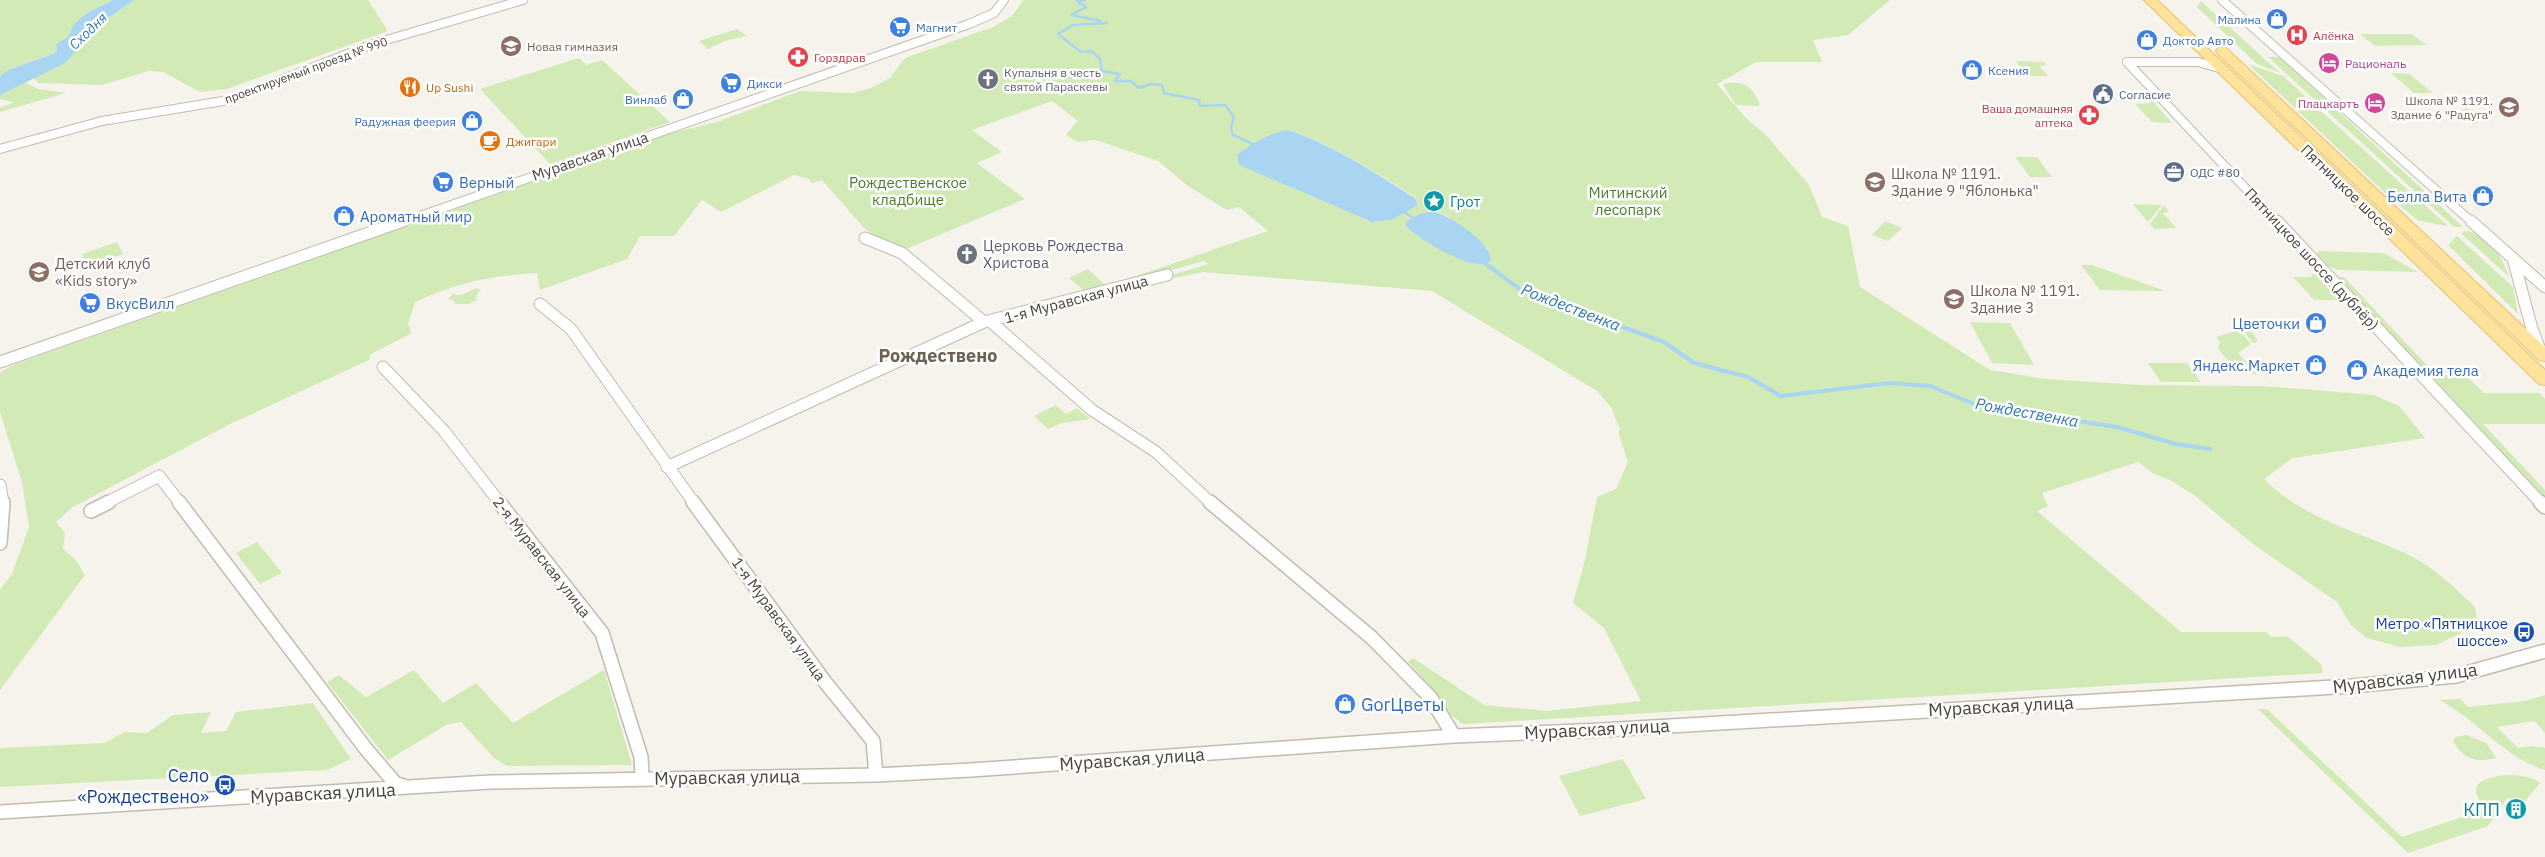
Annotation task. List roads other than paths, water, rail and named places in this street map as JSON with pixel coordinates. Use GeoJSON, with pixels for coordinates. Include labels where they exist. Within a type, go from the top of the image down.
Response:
{"type":"FeatureCollection","features":[{"type":"Feature","properties":{"kind":"main road","name":"Пятницкое шоссе"},"geometry":{"type":"LineString","coordinates":[[2150,0],[2203,58],[2223,68],[2545,380]]}},
{"type":"Feature","properties":{"kind":"main road","name":"Пятницкое шоссе"},"geometry":{"type":"LineString","coordinates":[[2168,0],[2543,355]]}},
{"type":"Feature","properties":{"kind":"street","name":"проектируемый проезд № 990"},"geometry":{"type":"LineString","coordinates":[[0,149],[102,121],[229,100],[376,43],[523,0]]}},
{"type":"Feature","properties":{"kind":"street","name":"Муравская улица"},"geometry":{"type":"LineString","coordinates":[[0,362],[970,24],[994,13],[1004,0]]}},
{"type":"Feature","properties":{"kind":"street"},"geometry":{"type":"LineString","coordinates":[[2222,0],[2545,287]]}},
{"type":"Feature","properties":{"kind":"street","name":"Пятницкое шоссе (дублёр)"},"geometry":{"type":"LineString","coordinates":[[2203,58],[2128,62],[2545,507]]}},
{"type":"Feature","properties":{"kind":"street","name":"1-я Муравская улица"},"geometry":{"type":"LineString","coordinates":[[865,238],[902,254],[988,322]]}},
{"type":"Feature","properties":{"kind":"street"},"geometry":{"type":"LineString","coordinates":[[2513,258],[2532,329],[2543,355]]}},
{"type":"Feature","properties":{"kind":"street","name":"1-я Муравская улица"},"geometry":{"type":"LineString","coordinates":[[667,467],[988,322],[1167,274]]}},
{"type":"Feature","properties":{"kind":"street","name":"1-я Муравская улица"},"geometry":{"type":"LineString","coordinates":[[540,304],[570,329],[667,467],[763,595],[825,682],[873,741],[876,775]]}},
{"type":"Feature","properties":{"kind":"street"},"geometry":{"type":"LineString","coordinates":[[988,322],[1092,410],[1156,452],[1211,503],[1372,638],[1430,697],[1454,736]]}},
{"type":"Feature","properties":{"kind":"street","name":"2-я Муравская улица"},"geometry":{"type":"LineString","coordinates":[[383,368],[444,431],[602,633],[641,757],[642,778]]}},
{"type":"Feature","properties":{"kind":"street"},"geometry":{"type":"LineString","coordinates":[[91,511],[159,476],[387,775],[395,783],[409,788]]}},
{"type":"Feature","properties":{"kind":"street"},"geometry":{"type":"LineString","coordinates":[[0,485],[3,495],[5,522],[0,543]]}},
{"type":"Feature","properties":{"kind":"street","name":"Муравская улица"},"geometry":{"type":"LineString","coordinates":[[0,812],[490,782],[876,775],[1454,736],[1612,730],[2352,686],[2456,676],[2545,651]]}},
{"type":"Feature","properties":{"kind":"water","name":"Сходня"},"geometry":{"type":"Polygon","coordinates":[[[113,0],[134,0],[104,21],[65,63],[0,95],[0,76],[8,70],[53,54],[57,50],[56,44],[68,37],[74,24],[85,14],[113,0]]]}},
{"type":"Feature","properties":{"kind":"water"},"geometry":{"type":"Polygon","coordinates":[[[1288,130],[1322,143],[1354,160],[1415,198],[1418,205],[1391,220],[1372,222],[1239,165],[1237,155],[1268,136],[1288,130]]]}},
{"type":"Feature","properties":{"kind":"water"},"geometry":{"type":"Polygon","coordinates":[[[1433,211],[1449,218],[1477,237],[1489,252],[1491,260],[1484,264],[1478,264],[1459,259],[1429,243],[1406,226],[1406,222],[1420,214],[1433,211]]]}},
{"type":"Feature","properties":{"kind":"waterway","name":"Рождественка"},"geometry":{"type":"LineString","coordinates":[[1085,0],[1077,1],[1086,7],[1071,15],[1100,21]]}},
{"type":"Feature","properties":{"kind":"waterway","name":"Рождественка"},"geometry":{"type":"LineString","coordinates":[[1107,23],[1073,25],[1058,34],[1081,52],[1091,51],[1100,59],[1102,71],[1120,74],[1115,81],[1131,81],[1139,88],[1151,84],[1162,85],[1164,93],[1199,100],[1200,106],[1225,105],[1234,117],[1231,128],[1233,135],[1257,146]]}},
{"type":"Feature","properties":{"kind":"waterway","name":"Рождественка"},"geometry":{"type":"LineString","coordinates":[[1403,211],[1416,220]]}},
{"type":"Feature","properties":{"kind":"waterway","name":"Рождественка"},"geometry":{"type":"LineString","coordinates":[[1483,262],[1521,290],[1664,342],[1694,363],[1748,377],[1781,396],[1890,383],[1930,386],[1979,406],[2117,427],[2176,444],[2210,449]]}},
{"type":"Feature","properties":{"kind":"place","name":"Малина"},"geometry":{"type":"Point","coordinates":[2277,19]}},
{"type":"Feature","properties":{"kind":"place","name":"Магнит"},"geometry":{"type":"Point","coordinates":[900,27]}},
{"type":"Feature","properties":{"kind":"place","name":"Алёнка"},"geometry":{"type":"Point","coordinates":[2297,35]}},
{"type":"Feature","properties":{"kind":"place","name":"Доктор Авто"},"geometry":{"type":"Point","coordinates":[2147,40]}},
{"type":"Feature","properties":{"kind":"place","name":"Новая гимназия"},"geometry":{"type":"Point","coordinates":[511,46]}},
{"type":"Feature","properties":{"kind":"place","name":"Горздрав"},"geometry":{"type":"Point","coordinates":[798,57]}},
{"type":"Feature","properties":{"kind":"place","name":"Рациональ"},"geometry":{"type":"Point","coordinates":[2329,63]}},
{"type":"Feature","properties":{"kind":"place","name":"Ксения"},"geometry":{"type":"Point","coordinates":[1972,70]}},
{"type":"Feature","properties":{"kind":"place","name":"Купальня в честь святой Параскевы"},"geometry":{"type":"Point","coordinates":[988,79]}},
{"type":"Feature","properties":{"kind":"place","name":"Дикси"},"geometry":{"type":"Point","coordinates":[731,83]}},
{"type":"Feature","properties":{"kind":"place","name":"Up Sushi"},"geometry":{"type":"Point","coordinates":[410,87]}},
{"type":"Feature","properties":{"kind":"place","name":"Согласие"},"geometry":{"type":"Point","coordinates":[2103,94]}},
{"type":"Feature","properties":{"kind":"place","name":"Винлаб"},"geometry":{"type":"Point","coordinates":[683,99]}},
{"type":"Feature","properties":{"kind":"place","name":"Плацкартъ"},"geometry":{"type":"Point","coordinates":[2375,103]}},
{"type":"Feature","properties":{"kind":"place","name":"Школа № 1191. Здание 6 \"Радуга\""},"geometry":{"type":"Point","coordinates":[2509,107]}},
{"type":"Feature","properties":{"kind":"place","name":"Ваша домашняя аптека"},"geometry":{"type":"Point","coordinates":[2089,115]}},
{"type":"Feature","properties":{"kind":"place","name":"Радужная феерия"},"geometry":{"type":"Point","coordinates":[472,121]}},
{"type":"Feature","properties":{"kind":"place","name":"Джигари"},"geometry":{"type":"Point","coordinates":[490,141]}},
{"type":"Feature","properties":{"kind":"place","name":"ОДС #80"},"geometry":{"type":"Point","coordinates":[2174,172]}},
{"type":"Feature","properties":{"kind":"place","name":"Верный"},"geometry":{"type":"Point","coordinates":[443,182]}},
{"type":"Feature","properties":{"kind":"place","name":"Школа № 1191. Здание 9 \"Яблонька\""},"geometry":{"type":"Point","coordinates":[1875,182]}},
{"type":"Feature","properties":{"kind":"place","name":"Белла Вита"},"geometry":{"type":"Point","coordinates":[2483,196]}},
{"type":"Feature","properties":{"kind":"place","name":"Грот"},"geometry":{"type":"Point","coordinates":[1434,201]}},
{"type":"Feature","properties":{"kind":"place","name":"Ароматный мир"},"geometry":{"type":"Point","coordinates":[344,216]}},
{"type":"Feature","properties":{"kind":"place","name":"Церковь Рождества Христова"},"geometry":{"type":"Point","coordinates":[967,254]}},
{"type":"Feature","properties":{"kind":"place","name":"Детский клуб «Kids story»"},"geometry":{"type":"Point","coordinates":[39,272]}},
{"type":"Feature","properties":{"kind":"place","name":"Школа № 1191. Здание 3"},"geometry":{"type":"Point","coordinates":[1954,299]}},
{"type":"Feature","properties":{"kind":"place","name":"ВкусВилл"},"geometry":{"type":"Point","coordinates":[90,303]}},
{"type":"Feature","properties":{"kind":"place","name":"Цветочки"},"geometry":{"type":"Point","coordinates":[2316,323]}},
{"type":"Feature","properties":{"kind":"place","name":"Яндекс.Маркет"},"geometry":{"type":"Point","coordinates":[2316,365]}},
{"type":"Feature","properties":{"kind":"place","name":"Академия тела"},"geometry":{"type":"Point","coordinates":[2357,370]}},
{"type":"Feature","properties":{"kind":"place","name":"Метро «Пятницкое шоссе»"},"geometry":{"type":"Point","coordinates":[2524,632]}},
{"type":"Feature","properties":{"kind":"place","name":"GorЦветы"},"geometry":{"type":"Point","coordinates":[1345,704]}},
{"type":"Feature","properties":{"kind":"place","name":"Село «Рождествено»"},"geometry":{"type":"Point","coordinates":[225,785]}},
{"type":"Feature","properties":{"kind":"place","name":"КПП"},"geometry":{"type":"Point","coordinates":[2516,809]}},
{"type":"Feature","properties":{"kind":"district","name":"Рождествено"},"geometry":{"type":"Point","coordinates":[938,355]}},
{"type":"Feature","properties":{"kind":"park label","name":"Рождественское кладбище"},"geometry":{"type":"Point","coordinates":[908,190]}},
{"type":"Feature","properties":{"kind":"park label","name":"Митинский лесопарк"},"geometry":{"type":"Point","coordinates":[1628,200]}}]}
